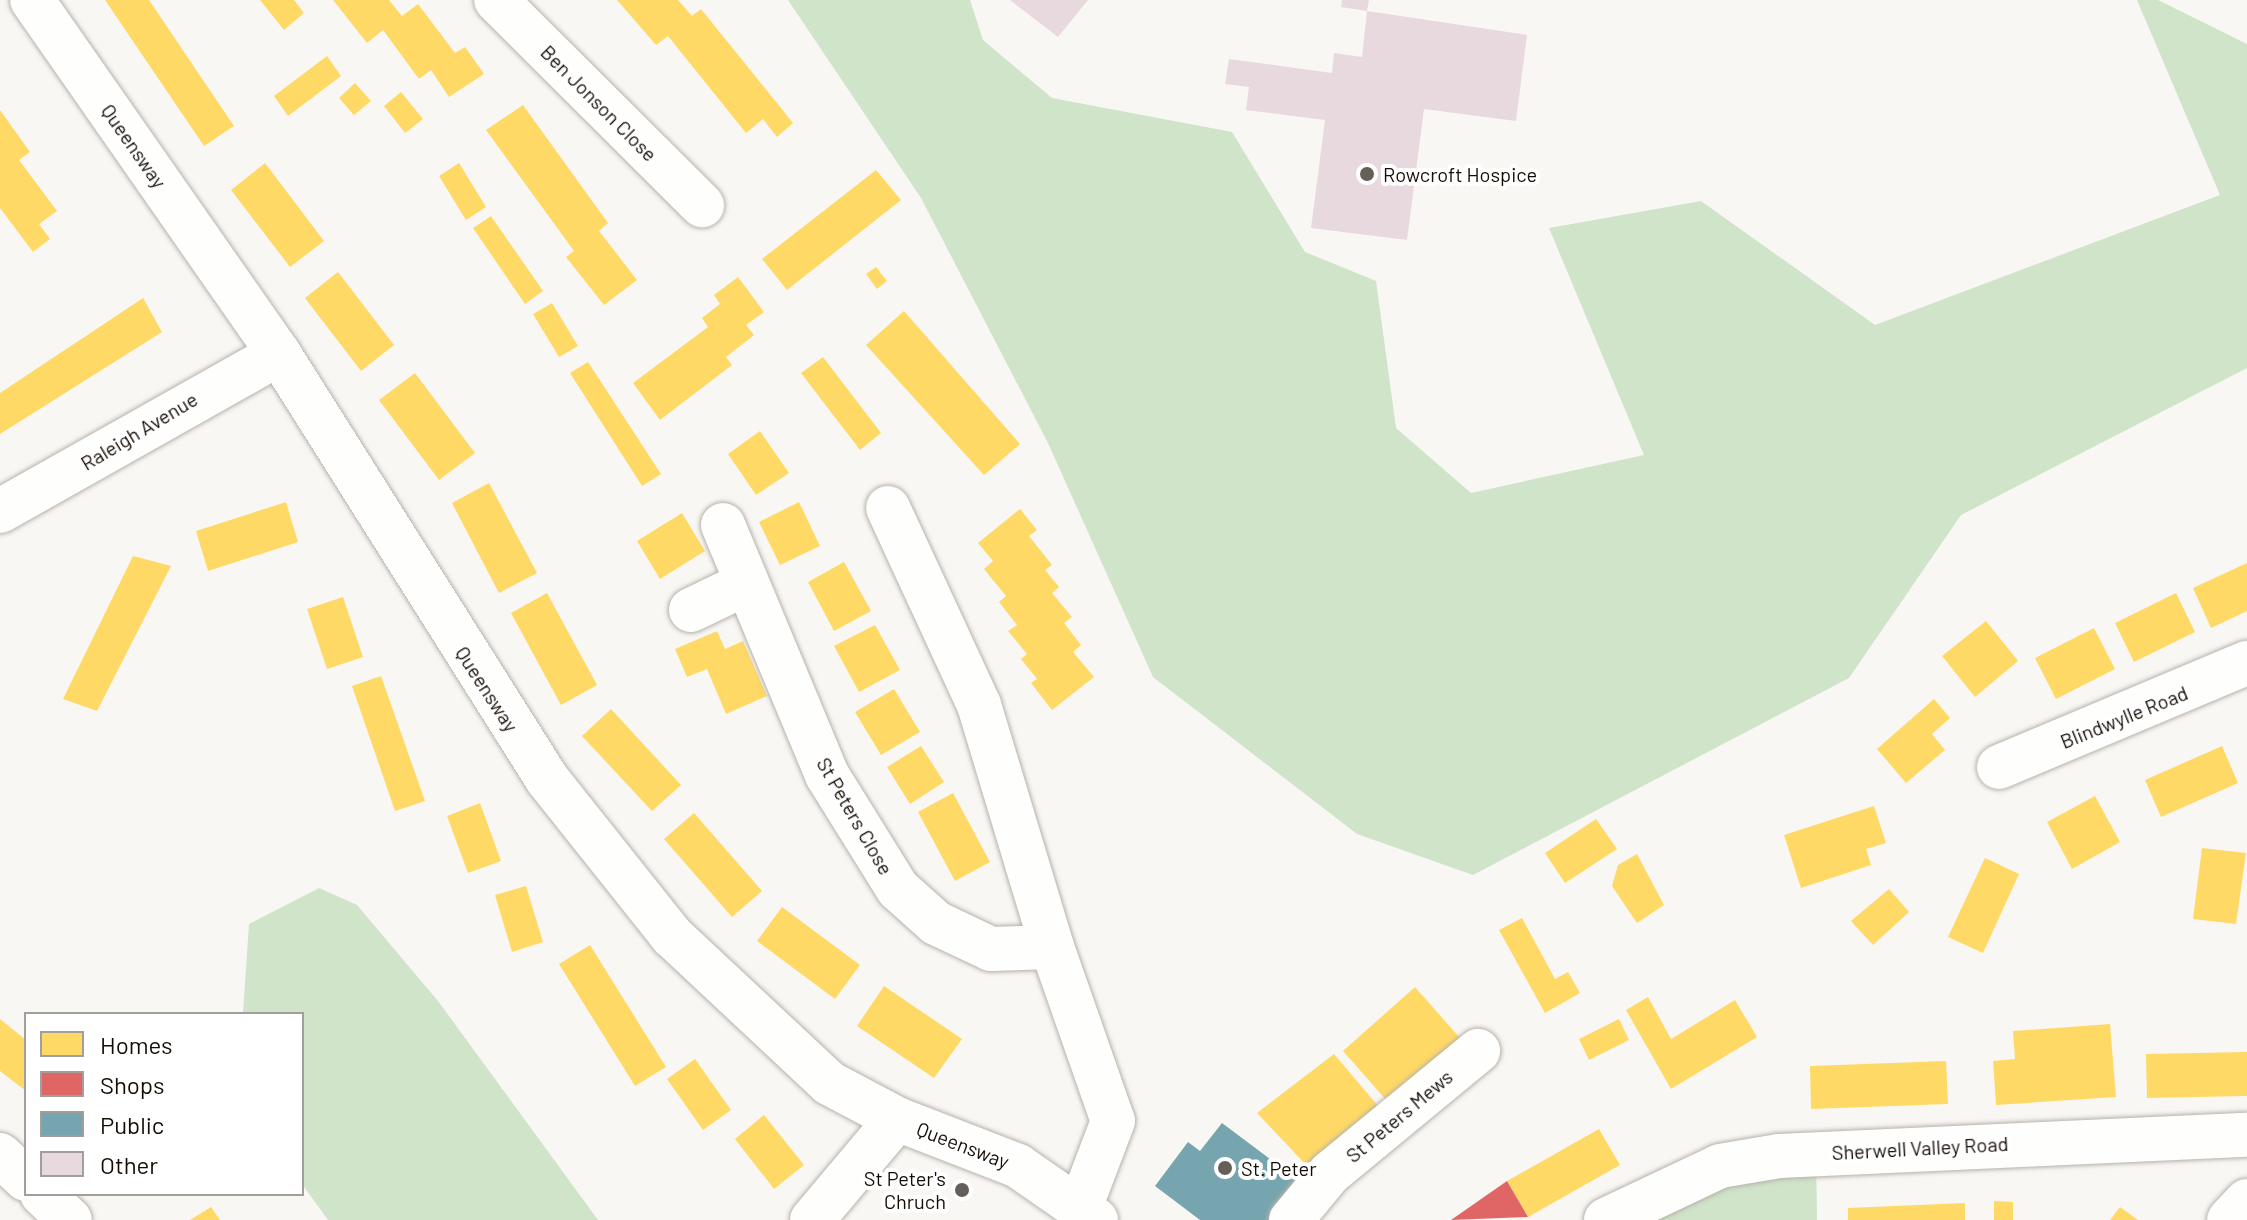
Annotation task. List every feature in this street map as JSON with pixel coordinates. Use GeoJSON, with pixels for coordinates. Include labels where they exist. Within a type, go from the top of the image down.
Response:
{"type":"FeatureCollection","features":[{"type":"Feature","properties":{"kind":"street","name":"Queensway"},"geometry":{"type":"LineString","coordinates":[[32,0],[279,354],[547,779],[672,936],[829,1083],[897,1119],[1018,1166],[1088,1214]]}},
{"type":"Feature","properties":{"kind":"street","name":"Ben Jonson Close"},"geometry":{"type":"LineString","coordinates":[[496,0],[702,205]]}},
{"type":"Feature","properties":{"kind":"street","name":"Raleigh Avenue"},"geometry":{"type":"LineString","coordinates":[[0,511],[279,354]]}},
{"type":"Feature","properties":{"kind":"street"},"geometry":{"type":"LineString","coordinates":[[888,508],[979,705],[1052,947],[1113,1121],[1088,1214]]}},
{"type":"Feature","properties":{"kind":"street","name":"St Peters Close"},"geometry":{"type":"LineString","coordinates":[[723,525],[827,775],[898,889],[936,923],[991,949],[1052,947]]}},
{"type":"Feature","properties":{"kind":"street"},"geometry":{"type":"LineString","coordinates":[[691,610],[747,583]]}},
{"type":"Feature","properties":{"kind":"street","name":"Blindwylle Road"},"geometry":{"type":"LineString","coordinates":[[1999,767],[2247,663]]}},
{"type":"Feature","properties":{"kind":"street","name":"St Peters Mews"},"geometry":{"type":"LineString","coordinates":[[1291,1220],[1330,1173],[1478,1051]]}},
{"type":"Feature","properties":{"kind":"street"},"geometry":{"type":"LineString","coordinates":[[812,1220],[897,1119]]}},
{"type":"Feature","properties":{"kind":"street","name":"Sherwell Valley Road"},"geometry":{"type":"LineString","coordinates":[[1606,1220],[1720,1166],[1779,1156],[2247,1135]]}},
{"type":"Feature","properties":{"kind":"street"},"geometry":{"type":"LineString","coordinates":[[0,1155],[24,1177]]}},
{"type":"Feature","properties":{"kind":"street"},"geometry":{"type":"LineString","coordinates":[[44,1196],[70,1220]]}},
{"type":"Feature","properties":{"kind":"street"},"geometry":{"type":"LineString","coordinates":[[2229,1220],[2247,1201]]}},
{"type":"Feature","properties":{"kind":"green space"},"geometry":{"type":"Polygon","coordinates":[[[788,0],[970,0],[983,40],[1052,98],[1232,132],[1305,252],[1376,281],[1396,428],[1471,493],[1644,455],[1549,228],[1701,201],[1875,325],[2220,195],[2137,0],[2158,0],[2247,44],[2247,368],[1961,515],[1849,678],[1473,875],[1357,834],[1153,677],[1048,443],[921,198],[788,0]]]}},
{"type":"Feature","properties":{"kind":"green space"},"geometry":{"type":"Polygon","coordinates":[[[319,888],[357,905],[438,1001],[598,1220],[328,1220],[304,1187],[304,1012],[243,1012],[249,924],[319,888]]]}},
{"type":"Feature","properties":{"kind":"green space"},"geometry":{"type":"Polygon","coordinates":[[[1816,1153],[1817,1220],[1606,1220],[1816,1153]]]}},
{"type":"Feature","properties":{"kind":"building: Homes"},"geometry":{"type":"Polygon","coordinates":[[[105,0],[149,0],[234,126],[204,146],[105,0]]]}},
{"type":"Feature","properties":{"kind":"building: Homes"},"geometry":{"type":"Polygon","coordinates":[[[260,0],[294,0],[304,13],[284,30],[260,0]]]}},
{"type":"Feature","properties":{"kind":"building: Homes"},"geometry":{"type":"Polygon","coordinates":[[[333,0],[389,0],[402,16],[418,4],[455,53],[465,47],[484,74],[449,97],[431,70],[419,79],[383,30],[367,43],[333,0]]]}},
{"type":"Feature","properties":{"kind":"building: Homes"},"geometry":{"type":"Polygon","coordinates":[[[617,0],[678,0],[692,16],[701,9],[793,123],[777,137],[763,119],[746,133],[668,36],[656,45],[617,0]]]}},
{"type":"Feature","properties":{"kind":"building: Homes"},"geometry":{"type":"Polygon","coordinates":[[[327,56],[341,76],[288,116],[274,96],[327,56]]]}},
{"type":"Feature","properties":{"kind":"building: Homes"},"geometry":{"type":"Polygon","coordinates":[[[355,83],[371,101],[354,115],[339,98],[355,83]]]}},
{"type":"Feature","properties":{"kind":"building: Homes"},"geometry":{"type":"Polygon","coordinates":[[[401,92],[423,119],[405,133],[384,106],[401,92]]]}},
{"type":"Feature","properties":{"kind":"building: Homes"},"geometry":{"type":"Polygon","coordinates":[[[523,105],[608,223],[599,231],[637,280],[604,305],[566,257],[574,251],[486,130],[523,105]]]}},
{"type":"Feature","properties":{"kind":"building: Homes"},"geometry":{"type":"Polygon","coordinates":[[[0,110],[30,152],[19,160],[57,211],[39,224],[50,239],[33,252],[0,208],[0,110]]]}},
{"type":"Feature","properties":{"kind":"building: Homes"},"geometry":{"type":"Polygon","coordinates":[[[265,163],[324,241],[290,267],[231,190],[265,163]]]}},
{"type":"Feature","properties":{"kind":"building: Homes"},"geometry":{"type":"Polygon","coordinates":[[[459,163],[486,207],[466,220],[439,176],[459,163]]]}},
{"type":"Feature","properties":{"kind":"building: Homes"},"geometry":{"type":"Polygon","coordinates":[[[876,170],[901,200],[787,290],[762,259],[876,170]]]}},
{"type":"Feature","properties":{"kind":"building: Homes"},"geometry":{"type":"Polygon","coordinates":[[[491,216],[543,291],[525,304],[473,228],[491,216]]]}},
{"type":"Feature","properties":{"kind":"building: Homes"},"geometry":{"type":"Polygon","coordinates":[[[876,267],[887,281],[877,289],[866,274],[876,267]]]}},
{"type":"Feature","properties":{"kind":"building: Homes"},"geometry":{"type":"Polygon","coordinates":[[[338,272],[394,345],[361,371],[305,298],[338,272]]]}},
{"type":"Feature","properties":{"kind":"building: Homes"},"geometry":{"type":"Polygon","coordinates":[[[738,277],[764,312],[746,325],[754,335],[726,357],[732,365],[660,420],[633,383],[708,327],[702,318],[720,304],[714,295],[738,277]]]}},
{"type":"Feature","properties":{"kind":"building: Homes"},"geometry":{"type":"Polygon","coordinates":[[[143,298],[162,332],[0,434],[0,393],[143,298]]]}},
{"type":"Feature","properties":{"kind":"building: Homes"},"geometry":{"type":"Polygon","coordinates":[[[552,303],[578,346],[559,357],[533,314],[552,303]]]}},
{"type":"Feature","properties":{"kind":"building: Homes"},"geometry":{"type":"Polygon","coordinates":[[[904,311],[1020,444],[984,475],[866,345],[904,311]]]}},
{"type":"Feature","properties":{"kind":"building: Homes"},"geometry":{"type":"Polygon","coordinates":[[[823,357],[881,433],[860,450],[801,373],[823,357]]]}},
{"type":"Feature","properties":{"kind":"building: Homes"},"geometry":{"type":"Polygon","coordinates":[[[588,362],[661,474],[642,486],[570,373],[588,362]]]}},
{"type":"Feature","properties":{"kind":"building: Homes"},"geometry":{"type":"Polygon","coordinates":[[[415,373],[475,453],[439,480],[379,400],[415,373]]]}},
{"type":"Feature","properties":{"kind":"building: Homes"},"geometry":{"type":"Polygon","coordinates":[[[760,431],[789,473],[756,495],[728,454],[760,431]]]}},
{"type":"Feature","properties":{"kind":"building: Homes"},"geometry":{"type":"Polygon","coordinates":[[[489,483],[537,573],[499,593],[452,503],[489,483]]]}},
{"type":"Feature","properties":{"kind":"building: Homes"},"geometry":{"type":"Polygon","coordinates":[[[286,502],[298,542],[208,571],[196,531],[286,502]]]}},
{"type":"Feature","properties":{"kind":"building: Homes"},"geometry":{"type":"Polygon","coordinates":[[[799,502],[820,546],[780,565],[759,522],[799,502]]]}},
{"type":"Feature","properties":{"kind":"building: Homes"},"geometry":{"type":"Polygon","coordinates":[[[1020,509],[1037,530],[1029,536],[1052,565],[1045,570],[1059,587],[1052,593],[1072,617],[1064,623],[1081,645],[1073,652],[1094,677],[1052,710],[1031,683],[1037,679],[1021,659],[1027,654],[1008,631],[1017,625],[999,602],[1006,596],[984,569],[993,561],[978,543],[1020,509]]]}},
{"type":"Feature","properties":{"kind":"building: Homes"},"geometry":{"type":"Polygon","coordinates":[[[682,513],[705,551],[660,579],[637,541],[682,513]]]}},
{"type":"Feature","properties":{"kind":"building: Homes"},"geometry":{"type":"Polygon","coordinates":[[[133,556],[171,566],[97,711],[63,699],[133,556]]]}},
{"type":"Feature","properties":{"kind":"building: Homes"},"geometry":{"type":"Polygon","coordinates":[[[844,562],[871,611],[834,631],[808,582],[844,562]]]}},
{"type":"Feature","properties":{"kind":"building: Homes"},"geometry":{"type":"Polygon","coordinates":[[[2247,563],[2247,611],[2211,628],[2193,588],[2247,563]]]}},
{"type":"Feature","properties":{"kind":"building: Homes"},"geometry":{"type":"Polygon","coordinates":[[[547,593],[597,685],[561,705],[511,613],[547,593]]]}},
{"type":"Feature","properties":{"kind":"building: Homes"},"geometry":{"type":"Polygon","coordinates":[[[2176,593],[2195,632],[2134,662],[2115,623],[2176,593]]]}},
{"type":"Feature","properties":{"kind":"building: Homes"},"geometry":{"type":"Polygon","coordinates":[[[343,597],[363,657],[327,669],[307,609],[343,597]]]}},
{"type":"Feature","properties":{"kind":"building: Homes"},"geometry":{"type":"Polygon","coordinates":[[[1986,621],[2018,661],[1975,697],[1942,656],[1986,621]]]}},
{"type":"Feature","properties":{"kind":"building: Homes"},"geometry":{"type":"Polygon","coordinates":[[[875,625],[900,670],[859,692],[834,646],[875,625]]]}},
{"type":"Feature","properties":{"kind":"building: Homes"},"geometry":{"type":"Polygon","coordinates":[[[2094,628],[2115,669],[2056,699],[2035,658],[2094,628]]]}},
{"type":"Feature","properties":{"kind":"building: Homes"},"geometry":{"type":"Polygon","coordinates":[[[717,631],[725,649],[743,641],[767,696],[726,714],[707,669],[687,677],[675,649],[717,631]]]}},
{"type":"Feature","properties":{"kind":"building: Homes"},"geometry":{"type":"Polygon","coordinates":[[[381,676],[425,801],[395,811],[352,686],[381,676]]]}},
{"type":"Feature","properties":{"kind":"building: Homes"},"geometry":{"type":"Polygon","coordinates":[[[894,689],[920,732],[881,755],[855,712],[894,689]]]}},
{"type":"Feature","properties":{"kind":"building: Homes"},"geometry":{"type":"Polygon","coordinates":[[[1934,699],[1950,718],[1932,734],[1945,750],[1906,783],[1877,749],[1934,699]]]}},
{"type":"Feature","properties":{"kind":"building: Homes"},"geometry":{"type":"Polygon","coordinates":[[[611,709],[681,785],[652,811],[582,736],[611,709]]]}},
{"type":"Feature","properties":{"kind":"building: Homes"},"geometry":{"type":"Polygon","coordinates":[[[921,746],[944,782],[910,804],[887,767],[921,746]]]}},
{"type":"Feature","properties":{"kind":"building: Homes"},"geometry":{"type":"Polygon","coordinates":[[[2222,746],[2238,783],[2161,817],[2145,780],[2222,746]]]}},
{"type":"Feature","properties":{"kind":"building: Homes"},"geometry":{"type":"Polygon","coordinates":[[[953,793],[990,862],[955,881],[918,812],[953,793]]]}},
{"type":"Feature","properties":{"kind":"building: Homes"},"geometry":{"type":"Polygon","coordinates":[[[2095,796],[2120,842],[2072,869],[2047,822],[2095,796]]]}},
{"type":"Feature","properties":{"kind":"building: Homes"},"geometry":{"type":"Polygon","coordinates":[[[480,803],[501,861],[468,873],[447,816],[480,803]]]}},
{"type":"Feature","properties":{"kind":"building: Homes"},"geometry":{"type":"Polygon","coordinates":[[[1874,806],[1886,843],[1866,849],[1871,865],[1801,888],[1784,835],[1874,806]]]}},
{"type":"Feature","properties":{"kind":"building: Homes"},"geometry":{"type":"Polygon","coordinates":[[[694,813],[762,891],[732,917],[664,839],[694,813]]]}},
{"type":"Feature","properties":{"kind":"building: Homes"},"geometry":{"type":"Polygon","coordinates":[[[1596,819],[1617,849],[1565,883],[1545,853],[1596,819]]]}},
{"type":"Feature","properties":{"kind":"building: Homes"},"geometry":{"type":"Polygon","coordinates":[[[2202,848],[2246,853],[2236,924],[2193,919],[2202,848]]]}},
{"type":"Feature","properties":{"kind":"building: Homes"},"geometry":{"type":"Polygon","coordinates":[[[1637,854],[1664,905],[1637,923],[1612,886],[1618,865],[1637,854]]]}},
{"type":"Feature","properties":{"kind":"building: Homes"},"geometry":{"type":"Polygon","coordinates":[[[1985,858],[2019,874],[1983,953],[1948,937],[1985,858]]]}},
{"type":"Feature","properties":{"kind":"building: Homes"},"geometry":{"type":"Polygon","coordinates":[[[526,886],[543,942],[512,952],[495,895],[526,886]]]}},
{"type":"Feature","properties":{"kind":"building: Homes"},"geometry":{"type":"Polygon","coordinates":[[[1889,889],[1909,912],[1873,945],[1851,921],[1889,889]]]}},
{"type":"Feature","properties":{"kind":"building: Homes"},"geometry":{"type":"Polygon","coordinates":[[[782,907],[860,965],[835,999],[757,941],[782,907]]]}},
{"type":"Feature","properties":{"kind":"building: Homes"},"geometry":{"type":"Polygon","coordinates":[[[1522,918],[1555,979],[1568,972],[1580,993],[1545,1013],[1499,930],[1522,918]]]}},
{"type":"Feature","properties":{"kind":"building: Homes"},"geometry":{"type":"Polygon","coordinates":[[[590,945],[666,1067],[635,1086],[559,964],[590,945]]]}},
{"type":"Feature","properties":{"kind":"building: Homes"},"geometry":{"type":"Polygon","coordinates":[[[884,986],[962,1039],[934,1078],[857,1026],[884,986]]]}},
{"type":"Feature","properties":{"kind":"building: Homes"},"geometry":{"type":"Polygon","coordinates":[[[1415,987],[1460,1038],[1388,1102],[1343,1051],[1415,987]]]}},
{"type":"Feature","properties":{"kind":"building: Homes"},"geometry":{"type":"Polygon","coordinates":[[[1648,997],[1671,1039],[1735,1000],[1757,1037],[1671,1089],[1626,1010],[1648,997]]]}},
{"type":"Feature","properties":{"kind":"building: Homes"},"geometry":{"type":"Polygon","coordinates":[[[0,1019],[24,1038],[24,1089],[0,1071],[0,1019]]]}},
{"type":"Feature","properties":{"kind":"building: Homes"},"geometry":{"type":"Polygon","coordinates":[[[1619,1019],[1629,1040],[1589,1060],[1579,1039],[1619,1019]]]}},
{"type":"Feature","properties":{"kind":"building: Homes"},"geometry":{"type":"Polygon","coordinates":[[[2110,1024],[2116,1097],[1996,1105],[1993,1061],[2015,1059],[2013,1031],[2110,1024]]]}},
{"type":"Feature","properties":{"kind":"building: Homes"},"geometry":{"type":"Polygon","coordinates":[[[2247,1052],[2247,1096],[2147,1098],[2146,1054],[2247,1052]]]}},
{"type":"Feature","properties":{"kind":"building: Homes"},"geometry":{"type":"Polygon","coordinates":[[[1334,1054],[1379,1107],[1309,1168],[1257,1113],[1334,1054]]]}},
{"type":"Feature","properties":{"kind":"building: Homes"},"geometry":{"type":"Polygon","coordinates":[[[695,1059],[731,1110],[703,1130],[667,1079],[695,1059]]]}},
{"type":"Feature","properties":{"kind":"building: Homes"},"geometry":{"type":"Polygon","coordinates":[[[1946,1061],[1948,1104],[1811,1109],[1810,1066],[1946,1061]]]}},
{"type":"Feature","properties":{"kind":"building: Homes"},"geometry":{"type":"Polygon","coordinates":[[[764,1115],[804,1165],[774,1189],[735,1139],[764,1115]]]}},
{"type":"Feature","properties":{"kind":"building: Homes"},"geometry":{"type":"Polygon","coordinates":[[[1599,1129],[1620,1165],[1528,1217],[1507,1181],[1599,1129]]]}},
{"type":"Feature","properties":{"kind":"building: Homes"},"geometry":{"type":"Polygon","coordinates":[[[1994,1201],[2013,1202],[2013,1220],[1994,1220],[1994,1201]]]}},
{"type":"Feature","properties":{"kind":"building: Homes"},"geometry":{"type":"Polygon","coordinates":[[[1965,1203],[1965,1220],[1848,1220],[1848,1208],[1965,1203]]]}},
{"type":"Feature","properties":{"kind":"building: Homes"},"geometry":{"type":"Polygon","coordinates":[[[211,1207],[220,1220],[190,1220],[211,1207]]]}},
{"type":"Feature","properties":{"kind":"building: Homes"},"geometry":{"type":"Polygon","coordinates":[[[2120,1207],[2138,1220],[2110,1220],[2120,1207]]]}},
{"type":"Feature","properties":{"kind":"building: Shops"},"geometry":{"type":"Polygon","coordinates":[[[1507,1181],[1528,1217],[1451,1220],[1507,1181]]]}},
{"type":"Feature","properties":{"kind":"building: Public","name":"St. Peter"},"geometry":{"type":"Polygon","coordinates":[[[1222,1123],[1306,1186],[1280,1220],[1200,1220],[1155,1186],[1188,1142],[1200,1151],[1222,1123]]]}},
{"type":"Feature","properties":{"kind":"building: Other"},"geometry":{"type":"Polygon","coordinates":[[[1010,0],[1088,0],[1058,37],[1010,0]]]}},
{"type":"Feature","properties":{"kind":"building: Other"},"geometry":{"type":"Polygon","coordinates":[[[1342,0],[1369,0],[1367,11],[1341,7],[1342,0]]]}},
{"type":"Feature","properties":{"kind":"building: Other","name":"Rowcroft Hospice"},"geometry":{"type":"Polygon","coordinates":[[[1367,11],[1527,35],[1516,121],[1424,109],[1407,240],[1311,228],[1325,120],[1246,110],[1249,87],[1225,84],[1229,59],[1332,73],[1334,53],[1362,57],[1367,11]]]}},
{"type":"Feature","properties":{"kind":"place","name":"Rowcroft Hospice"},"geometry":{"type":"Point","coordinates":[1367,174]}},
{"type":"Feature","properties":{"kind":"place","name":"St. Peter"},"geometry":{"type":"Point","coordinates":[1225,1168]}},
{"type":"Feature","properties":{"kind":"place","name":"St Peter's Chruch"},"geometry":{"type":"Point","coordinates":[962,1190]}}]}
